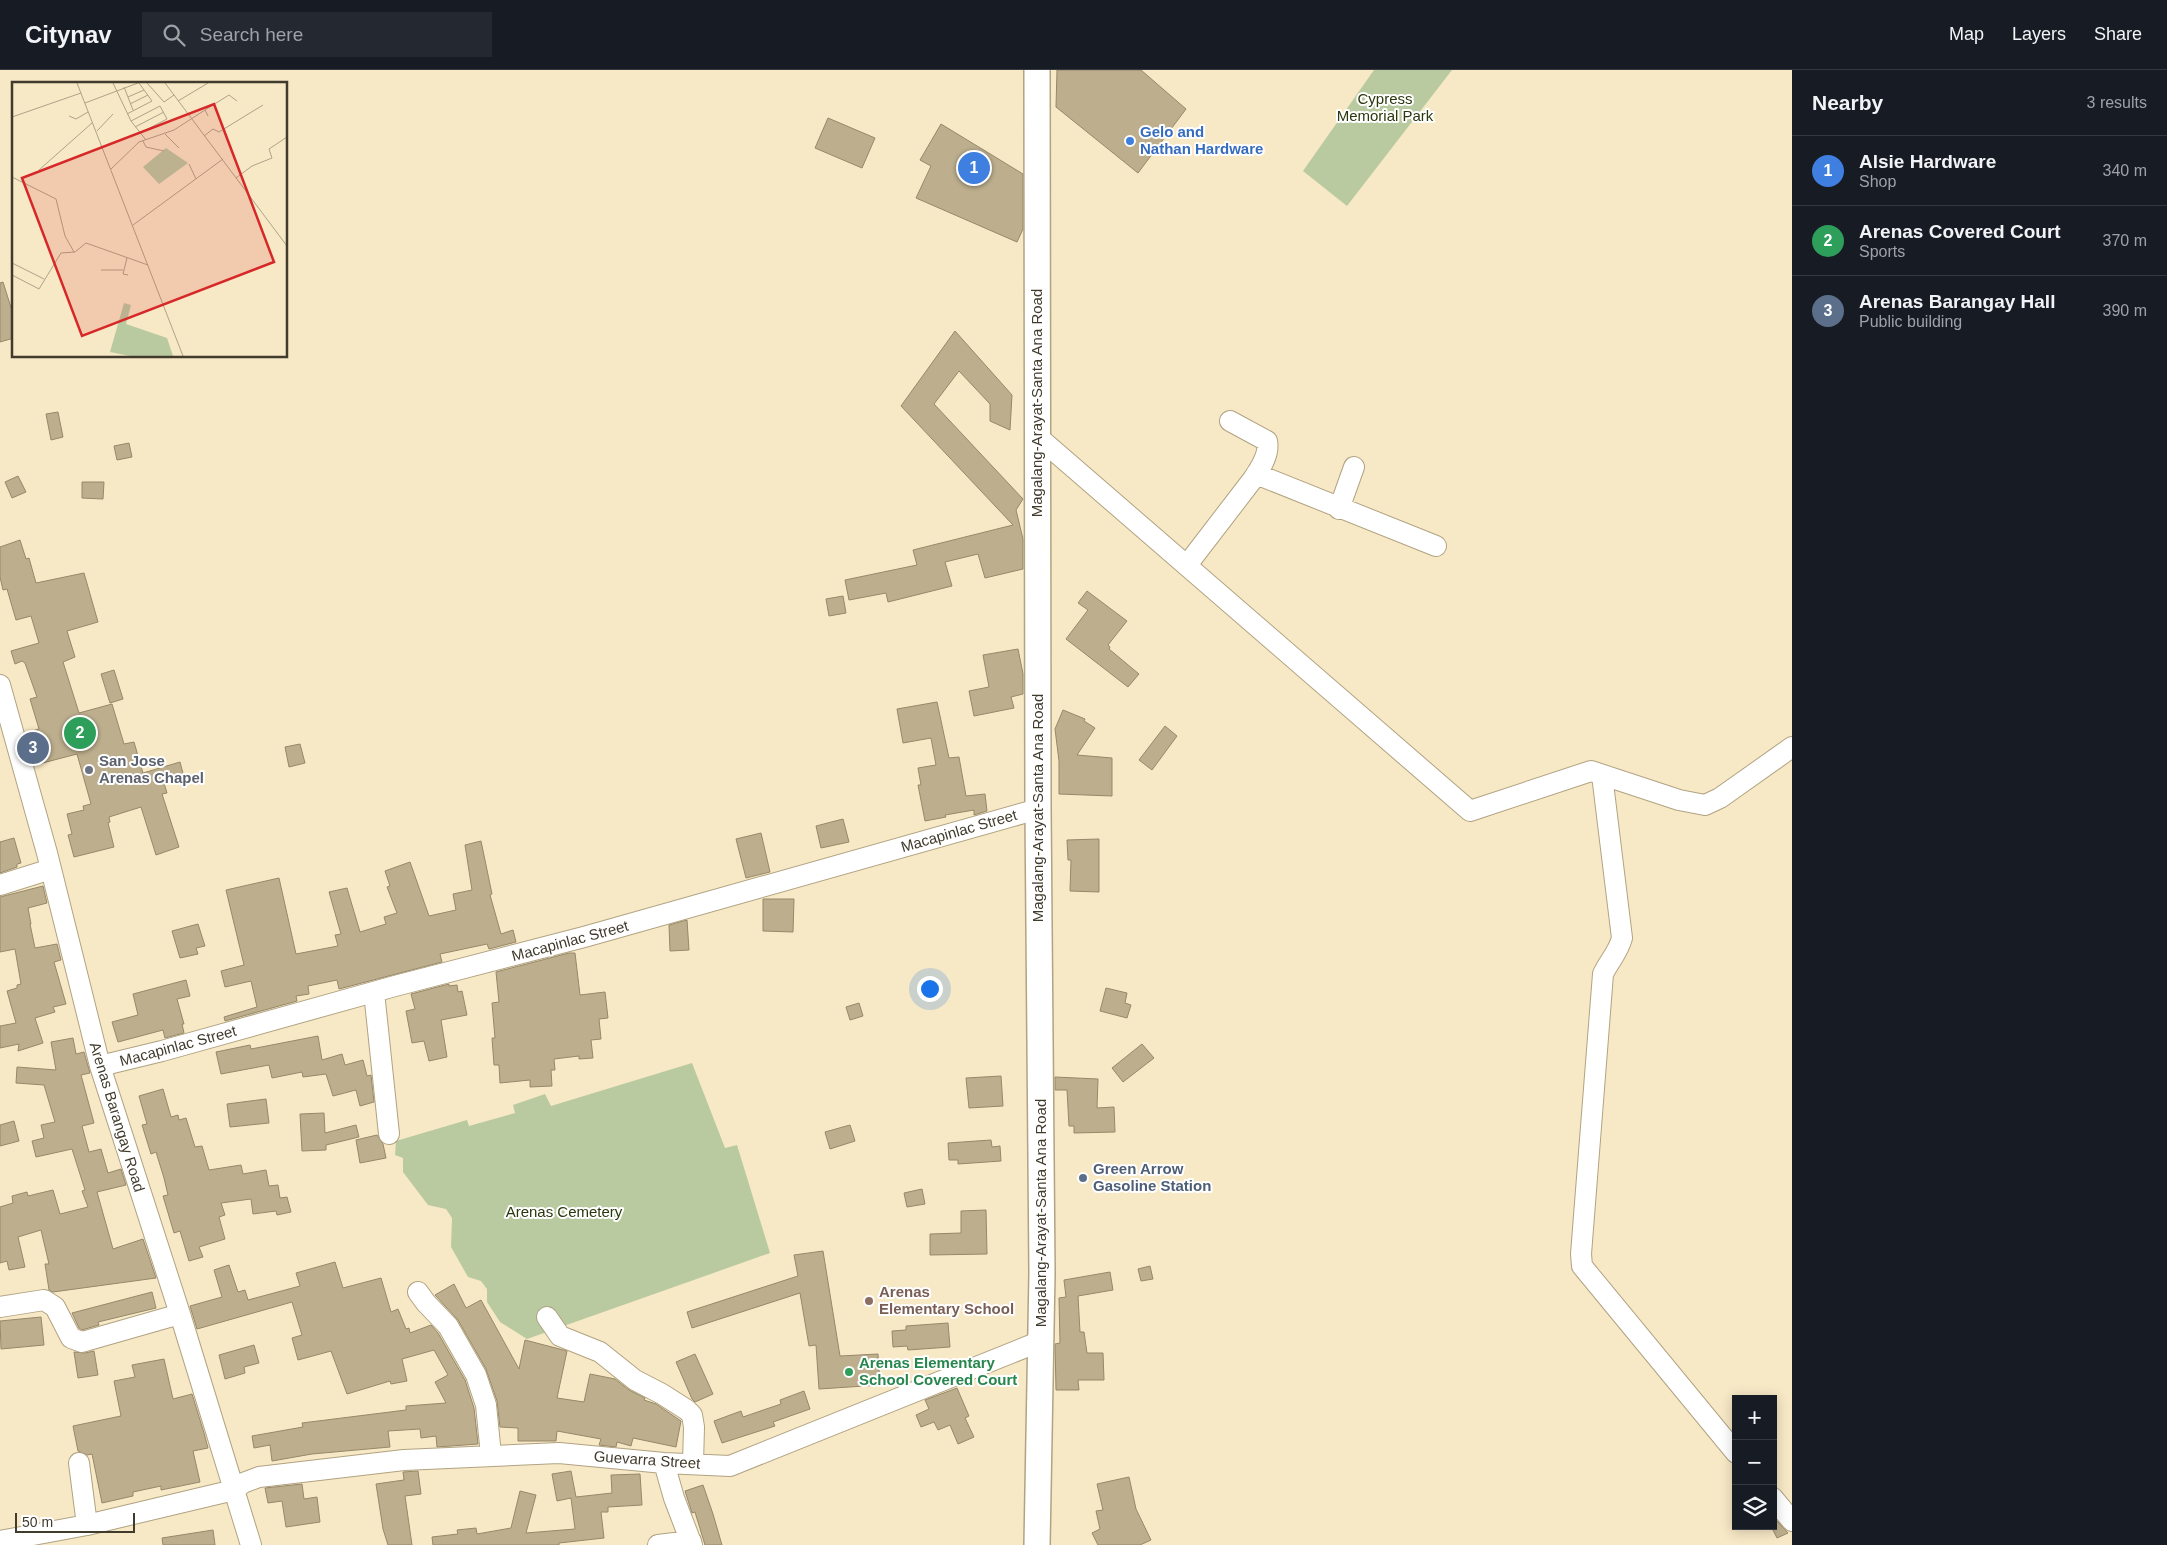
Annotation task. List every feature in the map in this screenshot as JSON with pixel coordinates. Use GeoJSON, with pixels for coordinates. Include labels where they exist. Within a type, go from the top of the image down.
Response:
{"type":"FeatureCollection","features":[{"type":"Feature","properties":{"kind":"main road","name":"Magalang-Arayat-Santa Ana Road"},"geometry":{"type":"LineString","coordinates":[[1037,70],[1038,809],[1042,1273],[1037,1545]]}},
{"type":"Feature","properties":{"kind":"street"},"geometry":{"type":"LineString","coordinates":[[1187,565],[1256,474],[1268,446],[1267,441],[1230,421]]}},
{"type":"Feature","properties":{"kind":"street"},"geometry":{"type":"LineString","coordinates":[[1037,436],[1470,811],[1591,771],[1679,800],[1705,805],[1720,798],[1792,746]]}},
{"type":"Feature","properties":{"kind":"street"},"geometry":{"type":"LineString","coordinates":[[1339,509],[1354,467]]}},
{"type":"Feature","properties":{"kind":"street"},"geometry":{"type":"LineString","coordinates":[[1256,474],[1339,509],[1436,546]]}},
{"type":"Feature","properties":{"kind":"street","name":"Arenas Barangay Road"},"geometry":{"type":"LineString","coordinates":[[0,685],[51,869],[100,1066],[180,1314],[251,1545]]}},
{"type":"Feature","properties":{"kind":"street"},"geometry":{"type":"LineString","coordinates":[[1602,775],[1622,938],[1619,950],[1608,963],[1603,974],[1581,1254],[1582,1266],[1732,1448]]}},
{"type":"Feature","properties":{"kind":"street","name":"Macapinlac Street"},"geometry":{"type":"LineString","coordinates":[[100,1066],[584,937],[1038,809]]}},
{"type":"Feature","properties":{"kind":"street"},"geometry":{"type":"LineString","coordinates":[[0,885],[51,869]]}},
{"type":"Feature","properties":{"kind":"street"},"geometry":{"type":"LineString","coordinates":[[374,992],[389,1134]]}},
{"type":"Feature","properties":{"kind":"street"},"geometry":{"type":"LineString","coordinates":[[418,1292],[448,1326],[476,1375],[486,1405],[491,1455]]}},
{"type":"Feature","properties":{"kind":"street"},"geometry":{"type":"LineString","coordinates":[[0,1307],[44,1300],[55,1307],[71,1338],[82,1342],[180,1314]]}},
{"type":"Feature","properties":{"kind":"street"},"geometry":{"type":"LineString","coordinates":[[547,1317],[560,1336],[600,1352],[635,1380],[662,1394],[692,1415],[694,1427],[693,1464]]}},
{"type":"Feature","properties":{"kind":"street","name":"Guevarra Street"},"geometry":{"type":"LineString","coordinates":[[0,1541],[87,1525],[234,1490],[243,1483],[259,1477],[404,1460],[491,1455],[559,1454],[664,1463],[730,1466],[1041,1341]]}},
{"type":"Feature","properties":{"kind":"street"},"geometry":{"type":"LineString","coordinates":[[658,1545],[692,1543],[674,1498],[664,1463]]}},
{"type":"Feature","properties":{"kind":"street"},"geometry":{"type":"LineString","coordinates":[[79,1464],[87,1525]]}},
{"type":"Feature","properties":{"kind":"street"},"geometry":{"type":"LineString","coordinates":[[1777,1503],[1792,1521]]}},
{"type":"Feature","properties":{"kind":"green space","name":"Cypress Memorial Park"},"geometry":{"type":"Polygon","coordinates":[[[1374,70],[1452,70],[1347,206],[1303,171],[1374,70]]]}},
{"type":"Feature","properties":{"kind":"green space","name":"Arenas Cemetery"},"geometry":{"type":"Polygon","coordinates":[[[692,1063],[725,1148],[737,1145],[770,1253],[527,1339],[500,1322],[487,1302],[487,1289],[481,1281],[468,1277],[451,1247],[452,1218],[446,1209],[428,1205],[403,1172],[403,1158],[395,1155],[396,1141],[467,1120],[469,1126],[515,1113],[513,1105],[545,1094],[551,1106],[692,1063]]]}},
{"type":"Feature","properties":{"kind":"building","name":"Gelo and Nathan Hardware"},"geometry":{"type":"Polygon","coordinates":[[[1057,70],[1141,70],[1186,109],[1138,173],[1056,107],[1057,70]]]}},
{"type":"Feature","properties":{"kind":"building"},"geometry":{"type":"Polygon","coordinates":[[[828,118],[875,138],[862,168],[815,148],[828,118]]]}},
{"type":"Feature","properties":{"kind":"building"},"geometry":{"type":"Polygon","coordinates":[[[941,124],[1023,174],[1023,229],[1017,242],[916,198],[931,166],[920,160],[941,124]]]}},
{"type":"Feature","properties":{"kind":"building"},"geometry":{"type":"Polygon","coordinates":[[[3,282],[12,311],[12,339],[0,342],[0,283],[3,282]]]}},
{"type":"Feature","properties":{"kind":"building"},"geometry":{"type":"Polygon","coordinates":[[[955,331],[1012,395],[1010,430],[990,421],[990,404],[959,371],[934,404],[1023,499],[1016,510],[1023,539],[1023,569],[985,578],[978,554],[945,562],[952,586],[888,602],[886,593],[849,600],[845,580],[917,565],[913,550],[1013,525],[901,406],[955,331]]]}},
{"type":"Feature","properties":{"kind":"building"},"geometry":{"type":"Polygon","coordinates":[[[58,412],[63,437],[51,440],[46,414],[58,412]]]}},
{"type":"Feature","properties":{"kind":"building"},"geometry":{"type":"Polygon","coordinates":[[[129,443],[132,457],[117,460],[114,446],[129,443]]]}},
{"type":"Feature","properties":{"kind":"building"},"geometry":{"type":"Polygon","coordinates":[[[18,476],[26,492],[12,498],[5,482],[18,476]]]}},
{"type":"Feature","properties":{"kind":"building"},"geometry":{"type":"Polygon","coordinates":[[[82,482],[104,482],[103,499],[82,498],[82,482]]]}},
{"type":"Feature","properties":{"kind":"building"},"geometry":{"type":"Polygon","coordinates":[[[20,540],[26,559],[29,558],[36,583],[84,573],[98,622],[67,631],[75,657],[63,662],[79,713],[112,704],[124,744],[134,742],[143,773],[180,762],[184,777],[164,783],[167,793],[162,794],[179,847],[156,855],[141,807],[109,817],[110,822],[108,823],[114,847],[74,857],[68,835],[72,834],[67,814],[84,810],[83,806],[91,804],[77,754],[35,765],[26,733],[39,729],[30,699],[37,697],[25,663],[22,661],[15,664],[11,651],[39,643],[31,616],[16,620],[7,589],[3,590],[0,577],[0,547],[20,540]]]}},
{"type":"Feature","properties":{"kind":"building"},"geometry":{"type":"Polygon","coordinates":[[[1087,591],[1127,621],[1108,645],[1109,649],[1139,674],[1128,687],[1066,639],[1088,610],[1078,603],[1087,591]]]}},
{"type":"Feature","properties":{"kind":"building"},"geometry":{"type":"Polygon","coordinates":[[[843,596],[846,613],[829,616],[826,599],[843,596]]]}},
{"type":"Feature","properties":{"kind":"building"},"geometry":{"type":"Polygon","coordinates":[[[1018,649],[1023,674],[1023,694],[1011,697],[1014,708],[974,716],[969,691],[989,687],[983,655],[1018,649]]]}},
{"type":"Feature","properties":{"kind":"building"},"geometry":{"type":"Polygon","coordinates":[[[114,670],[123,699],[110,703],[101,674],[114,670]]]}},
{"type":"Feature","properties":{"kind":"building"},"geometry":{"type":"Polygon","coordinates":[[[937,702],[949,758],[959,757],[966,796],[985,794],[987,811],[974,815],[974,810],[925,821],[918,785],[921,785],[918,768],[936,765],[931,738],[903,743],[897,709],[937,702]]]}},
{"type":"Feature","properties":{"kind":"building"},"geometry":{"type":"Polygon","coordinates":[[[1063,710],[1085,719],[1084,721],[1095,728],[1077,755],[1112,758],[1112,796],[1059,794],[1059,761],[1055,729],[1063,710]]]}},
{"type":"Feature","properties":{"kind":"building"},"geometry":{"type":"Polygon","coordinates":[[[1165,726],[1177,736],[1152,770],[1139,760],[1165,726]]]}},
{"type":"Feature","properties":{"kind":"building"},"geometry":{"type":"Polygon","coordinates":[[[300,744],[305,763],[289,767],[285,747],[300,744]]]}},
{"type":"Feature","properties":{"kind":"building"},"geometry":{"type":"Polygon","coordinates":[[[843,819],[849,842],[821,848],[816,826],[843,819]]]}},
{"type":"Feature","properties":{"kind":"building"},"geometry":{"type":"Polygon","coordinates":[[[761,833],[770,872],[746,878],[736,839],[761,833]]]}},
{"type":"Feature","properties":{"kind":"building"},"geometry":{"type":"Polygon","coordinates":[[[14,838],[21,863],[17,864],[17,867],[0,873],[0,842],[14,838]]]}},
{"type":"Feature","properties":{"kind":"building"},"geometry":{"type":"Polygon","coordinates":[[[1099,839],[1099,892],[1070,891],[1071,860],[1068,860],[1067,840],[1099,839]]]}},
{"type":"Feature","properties":{"kind":"building"},"geometry":{"type":"Polygon","coordinates":[[[481,841],[492,894],[490,895],[501,934],[513,930],[516,942],[489,949],[487,944],[440,954],[442,962],[339,989],[337,980],[308,986],[309,994],[296,996],[297,1001],[225,1021],[224,1017],[257,1007],[251,981],[225,987],[221,971],[244,965],[226,890],[279,878],[296,954],[338,946],[335,935],[341,934],[329,892],[347,888],[360,932],[386,924],[384,917],[397,913],[387,887],[390,886],[385,871],[410,862],[429,916],[456,910],[453,894],[472,890],[465,845],[481,841]]]}},
{"type":"Feature","properties":{"kind":"building"},"geometry":{"type":"Polygon","coordinates":[[[43,886],[47,903],[28,908],[30,924],[35,948],[57,944],[61,960],[54,962],[66,1004],[53,1007],[55,1012],[35,1018],[43,1043],[18,1051],[19,1044],[0,1048],[0,1026],[16,1023],[7,991],[17,988],[17,985],[21,984],[15,949],[0,952],[0,897],[43,886]]]}},
{"type":"Feature","properties":{"kind":"building"},"geometry":{"type":"Polygon","coordinates":[[[763,899],[794,899],[793,932],[763,931],[763,899]]]}},
{"type":"Feature","properties":{"kind":"building"},"geometry":{"type":"Polygon","coordinates":[[[687,920],[689,950],[670,951],[669,925],[687,920]]]}},
{"type":"Feature","properties":{"kind":"building"},"geometry":{"type":"Polygon","coordinates":[[[198,924],[205,946],[196,948],[198,954],[180,958],[172,931],[198,924]]]}},
{"type":"Feature","properties":{"kind":"building"},"geometry":{"type":"Polygon","coordinates":[[[575,953],[580,995],[605,992],[608,1018],[599,1019],[601,1039],[591,1040],[593,1058],[579,1059],[579,1056],[554,1059],[555,1070],[551,1070],[552,1086],[530,1087],[530,1080],[500,1083],[499,1065],[494,1065],[492,1038],[495,1038],[492,1003],[499,1002],[496,972],[575,953]]]}},
{"type":"Feature","properties":{"kind":"building"},"geometry":{"type":"Polygon","coordinates":[[[186,980],[190,996],[177,999],[184,1024],[182,1024],[184,1033],[165,1038],[163,1030],[118,1042],[112,1022],[138,1015],[133,994],[186,980]]]}},
{"type":"Feature","properties":{"kind":"building"},"geometry":{"type":"Polygon","coordinates":[[[449,984],[449,986],[457,985],[458,992],[462,991],[467,1015],[441,1020],[447,1057],[429,1061],[424,1041],[412,1043],[406,1011],[415,1009],[411,994],[449,984]]]}},
{"type":"Feature","properties":{"kind":"building"},"geometry":{"type":"Polygon","coordinates":[[[1106,988],[1127,993],[1125,1003],[1131,1005],[1127,1018],[1100,1011],[1106,988]]]}},
{"type":"Feature","properties":{"kind":"building"},"geometry":{"type":"Polygon","coordinates":[[[859,1003],[863,1016],[850,1020],[846,1007],[859,1003]]]}},
{"type":"Feature","properties":{"kind":"building"},"geometry":{"type":"Polygon","coordinates":[[[318,1036],[322,1060],[342,1054],[345,1065],[363,1060],[367,1076],[371,1075],[374,1102],[360,1106],[356,1090],[333,1096],[326,1074],[303,1077],[302,1072],[272,1078],[269,1065],[221,1074],[216,1052],[250,1045],[251,1049],[318,1036]]]}},
{"type":"Feature","properties":{"kind":"building"},"geometry":{"type":"Polygon","coordinates":[[[73,1038],[76,1054],[84,1052],[90,1073],[81,1075],[94,1123],[82,1126],[89,1152],[101,1149],[108,1173],[121,1169],[126,1185],[97,1192],[113,1249],[143,1239],[156,1278],[53,1292],[49,1290],[45,1264],[49,1264],[41,1230],[18,1237],[25,1267],[9,1270],[7,1261],[0,1263],[0,1207],[13,1203],[12,1196],[27,1192],[28,1196],[53,1190],[60,1214],[88,1207],[82,1191],[85,1190],[72,1149],[36,1157],[32,1141],[44,1138],[41,1125],[55,1122],[44,1085],[16,1083],[17,1067],[56,1070],[51,1042],[73,1038]]]}},
{"type":"Feature","properties":{"kind":"building"},"geometry":{"type":"Polygon","coordinates":[[[1142,1044],[1154,1058],[1123,1082],[1112,1068],[1142,1044]]]}},
{"type":"Feature","properties":{"kind":"building"},"geometry":{"type":"Polygon","coordinates":[[[1001,1076],[1003,1106],[969,1108],[966,1078],[1001,1076]]]}},
{"type":"Feature","properties":{"kind":"building"},"geometry":{"type":"Polygon","coordinates":[[[1055,1077],[1098,1079],[1097,1108],[1114,1107],[1115,1132],[1074,1133],[1074,1126],[1069,1126],[1067,1090],[1055,1090],[1055,1077]]]}},
{"type":"Feature","properties":{"kind":"building"},"geometry":{"type":"Polygon","coordinates":[[[163,1089],[171,1117],[178,1115],[179,1120],[186,1118],[195,1147],[202,1146],[209,1170],[241,1165],[243,1174],[266,1170],[269,1186],[278,1185],[280,1198],[287,1197],[291,1212],[277,1215],[276,1211],[253,1214],[251,1199],[221,1203],[225,1215],[219,1217],[225,1239],[199,1247],[203,1257],[189,1261],[180,1231],[174,1233],[163,1196],[168,1195],[164,1178],[156,1152],[151,1154],[142,1125],[147,1124],[139,1096],[163,1089]]]}},
{"type":"Feature","properties":{"kind":"building"},"geometry":{"type":"Polygon","coordinates":[[[266,1099],[269,1123],[230,1127],[227,1104],[266,1099]]]}},
{"type":"Feature","properties":{"kind":"building"},"geometry":{"type":"Polygon","coordinates":[[[324,1113],[325,1133],[356,1125],[359,1137],[326,1145],[326,1150],[302,1151],[300,1114],[324,1113]]]}},
{"type":"Feature","properties":{"kind":"building"},"geometry":{"type":"Polygon","coordinates":[[[14,1121],[19,1141],[0,1146],[0,1125],[14,1121]]]}},
{"type":"Feature","properties":{"kind":"building"},"geometry":{"type":"Polygon","coordinates":[[[850,1125],[855,1141],[830,1149],[825,1132],[850,1125]]]}},
{"type":"Feature","properties":{"kind":"building"},"geometry":{"type":"Polygon","coordinates":[[[377,1135],[383,1144],[386,1158],[360,1163],[356,1140],[377,1135]]]}},
{"type":"Feature","properties":{"kind":"building"},"geometry":{"type":"Polygon","coordinates":[[[991,1140],[992,1147],[1000,1146],[1001,1161],[958,1164],[958,1160],[949,1160],[948,1143],[991,1140]]]}},
{"type":"Feature","properties":{"kind":"building"},"geometry":{"type":"Polygon","coordinates":[[[922,1189],[925,1204],[907,1207],[904,1193],[922,1189]]]}},
{"type":"Feature","properties":{"kind":"building"},"geometry":{"type":"Polygon","coordinates":[[[986,1210],[987,1254],[930,1255],[930,1234],[961,1233],[961,1211],[986,1210]]]}},
{"type":"Feature","properties":{"kind":"building"},"geometry":{"type":"Polygon","coordinates":[[[823,1251],[840,1356],[878,1354],[880,1385],[819,1389],[816,1345],[809,1346],[800,1293],[692,1328],[687,1312],[798,1276],[794,1255],[823,1251]]]}},
{"type":"Feature","properties":{"kind":"building"},"geometry":{"type":"Polygon","coordinates":[[[335,1262],[343,1288],[381,1278],[391,1312],[398,1309],[406,1329],[409,1328],[410,1333],[431,1325],[438,1333],[465,1380],[474,1408],[478,1444],[437,1447],[436,1436],[421,1438],[420,1429],[388,1431],[390,1447],[312,1454],[272,1461],[270,1445],[254,1448],[252,1436],[303,1427],[302,1423],[406,1410],[406,1406],[446,1403],[435,1382],[448,1375],[434,1350],[402,1359],[407,1381],[391,1384],[390,1381],[347,1394],[331,1351],[298,1360],[292,1338],[302,1335],[292,1302],[197,1329],[190,1306],[222,1297],[214,1270],[229,1265],[238,1292],[245,1290],[248,1300],[300,1286],[296,1273],[335,1262]]]}},
{"type":"Feature","properties":{"kind":"building"},"geometry":{"type":"Polygon","coordinates":[[[1150,1266],[1153,1279],[1141,1281],[1138,1269],[1150,1266]]]}},
{"type":"Feature","properties":{"kind":"building"},"geometry":{"type":"Polygon","coordinates":[[[1110,1272],[1113,1290],[1078,1296],[1080,1332],[1084,1332],[1087,1353],[1103,1353],[1104,1380],[1078,1380],[1079,1390],[1056,1390],[1055,1344],[1060,1343],[1059,1298],[1066,1297],[1064,1280],[1110,1272]]]}},
{"type":"Feature","properties":{"kind":"building"},"geometry":{"type":"Polygon","coordinates":[[[454,1284],[466,1308],[481,1300],[519,1369],[525,1340],[567,1351],[557,1398],[584,1402],[590,1374],[615,1379],[629,1390],[645,1398],[644,1400],[656,1404],[681,1421],[676,1447],[633,1438],[631,1446],[617,1442],[616,1447],[599,1445],[601,1439],[557,1431],[556,1441],[518,1441],[518,1428],[500,1427],[497,1401],[486,1369],[458,1320],[435,1295],[454,1284]]]}},
{"type":"Feature","properties":{"kind":"building"},"geometry":{"type":"Polygon","coordinates":[[[152,1292],[156,1308],[98,1322],[99,1325],[82,1330],[79,1328],[72,1313],[152,1292]]]}},
{"type":"Feature","properties":{"kind":"building"},"geometry":{"type":"Polygon","coordinates":[[[41,1317],[44,1345],[1,1349],[0,1321],[41,1317]]]}},
{"type":"Feature","properties":{"kind":"building"},"geometry":{"type":"Polygon","coordinates":[[[948,1323],[950,1347],[908,1350],[907,1346],[893,1347],[892,1331],[906,1330],[906,1326],[948,1323]]]}},
{"type":"Feature","properties":{"kind":"building"},"geometry":{"type":"Polygon","coordinates":[[[254,1345],[259,1363],[244,1367],[245,1373],[225,1379],[219,1355],[254,1345]]]}},
{"type":"Feature","properties":{"kind":"building"},"geometry":{"type":"Polygon","coordinates":[[[94,1351],[98,1375],[78,1378],[74,1352],[85,1353],[94,1351]]]}},
{"type":"Feature","properties":{"kind":"building"},"geometry":{"type":"Polygon","coordinates":[[[695,1354],[713,1394],[695,1402],[676,1362],[695,1354]]]}},
{"type":"Feature","properties":{"kind":"building"},"geometry":{"type":"Polygon","coordinates":[[[164,1359],[173,1399],[192,1394],[204,1433],[208,1448],[193,1451],[200,1482],[161,1490],[161,1486],[133,1492],[133,1496],[102,1503],[92,1454],[87,1455],[78,1451],[73,1426],[121,1416],[114,1381],[135,1377],[132,1365],[164,1359]]]}},
{"type":"Feature","properties":{"kind":"building"},"geometry":{"type":"Polygon","coordinates":[[[957,1388],[969,1416],[965,1418],[974,1437],[958,1444],[950,1425],[938,1430],[934,1422],[921,1427],[916,1415],[929,1409],[925,1400],[957,1388]]]}},
{"type":"Feature","properties":{"kind":"building"},"geometry":{"type":"Polygon","coordinates":[[[804,1391],[810,1409],[773,1422],[775,1426],[722,1443],[714,1421],[741,1411],[743,1417],[781,1404],[780,1400],[804,1391]]]}},
{"type":"Feature","properties":{"kind":"building"},"geometry":{"type":"Polygon","coordinates":[[[418,1471],[421,1494],[405,1496],[412,1545],[388,1545],[383,1529],[376,1484],[404,1480],[403,1472],[418,1471]]]}},
{"type":"Feature","properties":{"kind":"building"},"geometry":{"type":"Polygon","coordinates":[[[571,1471],[576,1497],[612,1493],[611,1475],[640,1474],[642,1505],[608,1507],[608,1512],[601,1512],[604,1538],[559,1543],[559,1545],[433,1545],[432,1537],[458,1534],[457,1530],[476,1528],[477,1534],[511,1528],[520,1491],[536,1495],[526,1533],[575,1529],[571,1498],[557,1501],[552,1474],[571,1471]]]}},
{"type":"Feature","properties":{"kind":"building"},"geometry":{"type":"Polygon","coordinates":[[[1129,1477],[1136,1509],[1151,1540],[1140,1545],[1098,1545],[1092,1533],[1100,1529],[1096,1511],[1103,1510],[1097,1484],[1129,1477]]]}},
{"type":"Feature","properties":{"kind":"building"},"geometry":{"type":"Polygon","coordinates":[[[302,1484],[304,1499],[317,1497],[320,1522],[286,1527],[282,1501],[268,1503],[265,1488],[302,1484]]]}},
{"type":"Feature","properties":{"kind":"building"},"geometry":{"type":"Polygon","coordinates":[[[703,1485],[722,1545],[705,1545],[695,1512],[692,1513],[685,1491],[703,1485]]]}},
{"type":"Feature","properties":{"kind":"building"},"geometry":{"type":"Polygon","coordinates":[[[1777,1521],[1788,1533],[1777,1538],[1773,1530],[1777,1530],[1777,1521]]]}},
{"type":"Feature","properties":{"kind":"building"},"geometry":{"type":"Polygon","coordinates":[[[213,1530],[215,1545],[163,1545],[162,1538],[213,1530]]]}},
{"type":"Feature","properties":{"kind":"place","name":"Gelo and Nathan Hardware"},"geometry":{"type":"Point","coordinates":[1130,141]}},
{"type":"Feature","properties":{"kind":"place","name":"Alsie Hardware"},"geometry":{"type":"Point","coordinates":[974,168]}},
{"type":"Feature","properties":{"kind":"place","name":"Arenas Covered Court"},"geometry":{"type":"Point","coordinates":[80,733]}},
{"type":"Feature","properties":{"kind":"place","name":"Arenas Barangay Hall"},"geometry":{"type":"Point","coordinates":[33,748]}},
{"type":"Feature","properties":{"kind":"place","name":"San Jose Arenas Chapel"},"geometry":{"type":"Point","coordinates":[89,770]}},
{"type":"Feature","properties":{"kind":"place","name":"Green Arrow Gasoline Station"},"geometry":{"type":"Point","coordinates":[1083,1178]}},
{"type":"Feature","properties":{"kind":"place","name":"Arenas Elementary School"},"geometry":{"type":"Point","coordinates":[869,1301]}},
{"type":"Feature","properties":{"kind":"place","name":"Arenas Elementary School Covered Court"},"geometry":{"type":"Point","coordinates":[849,1372]}}]}
